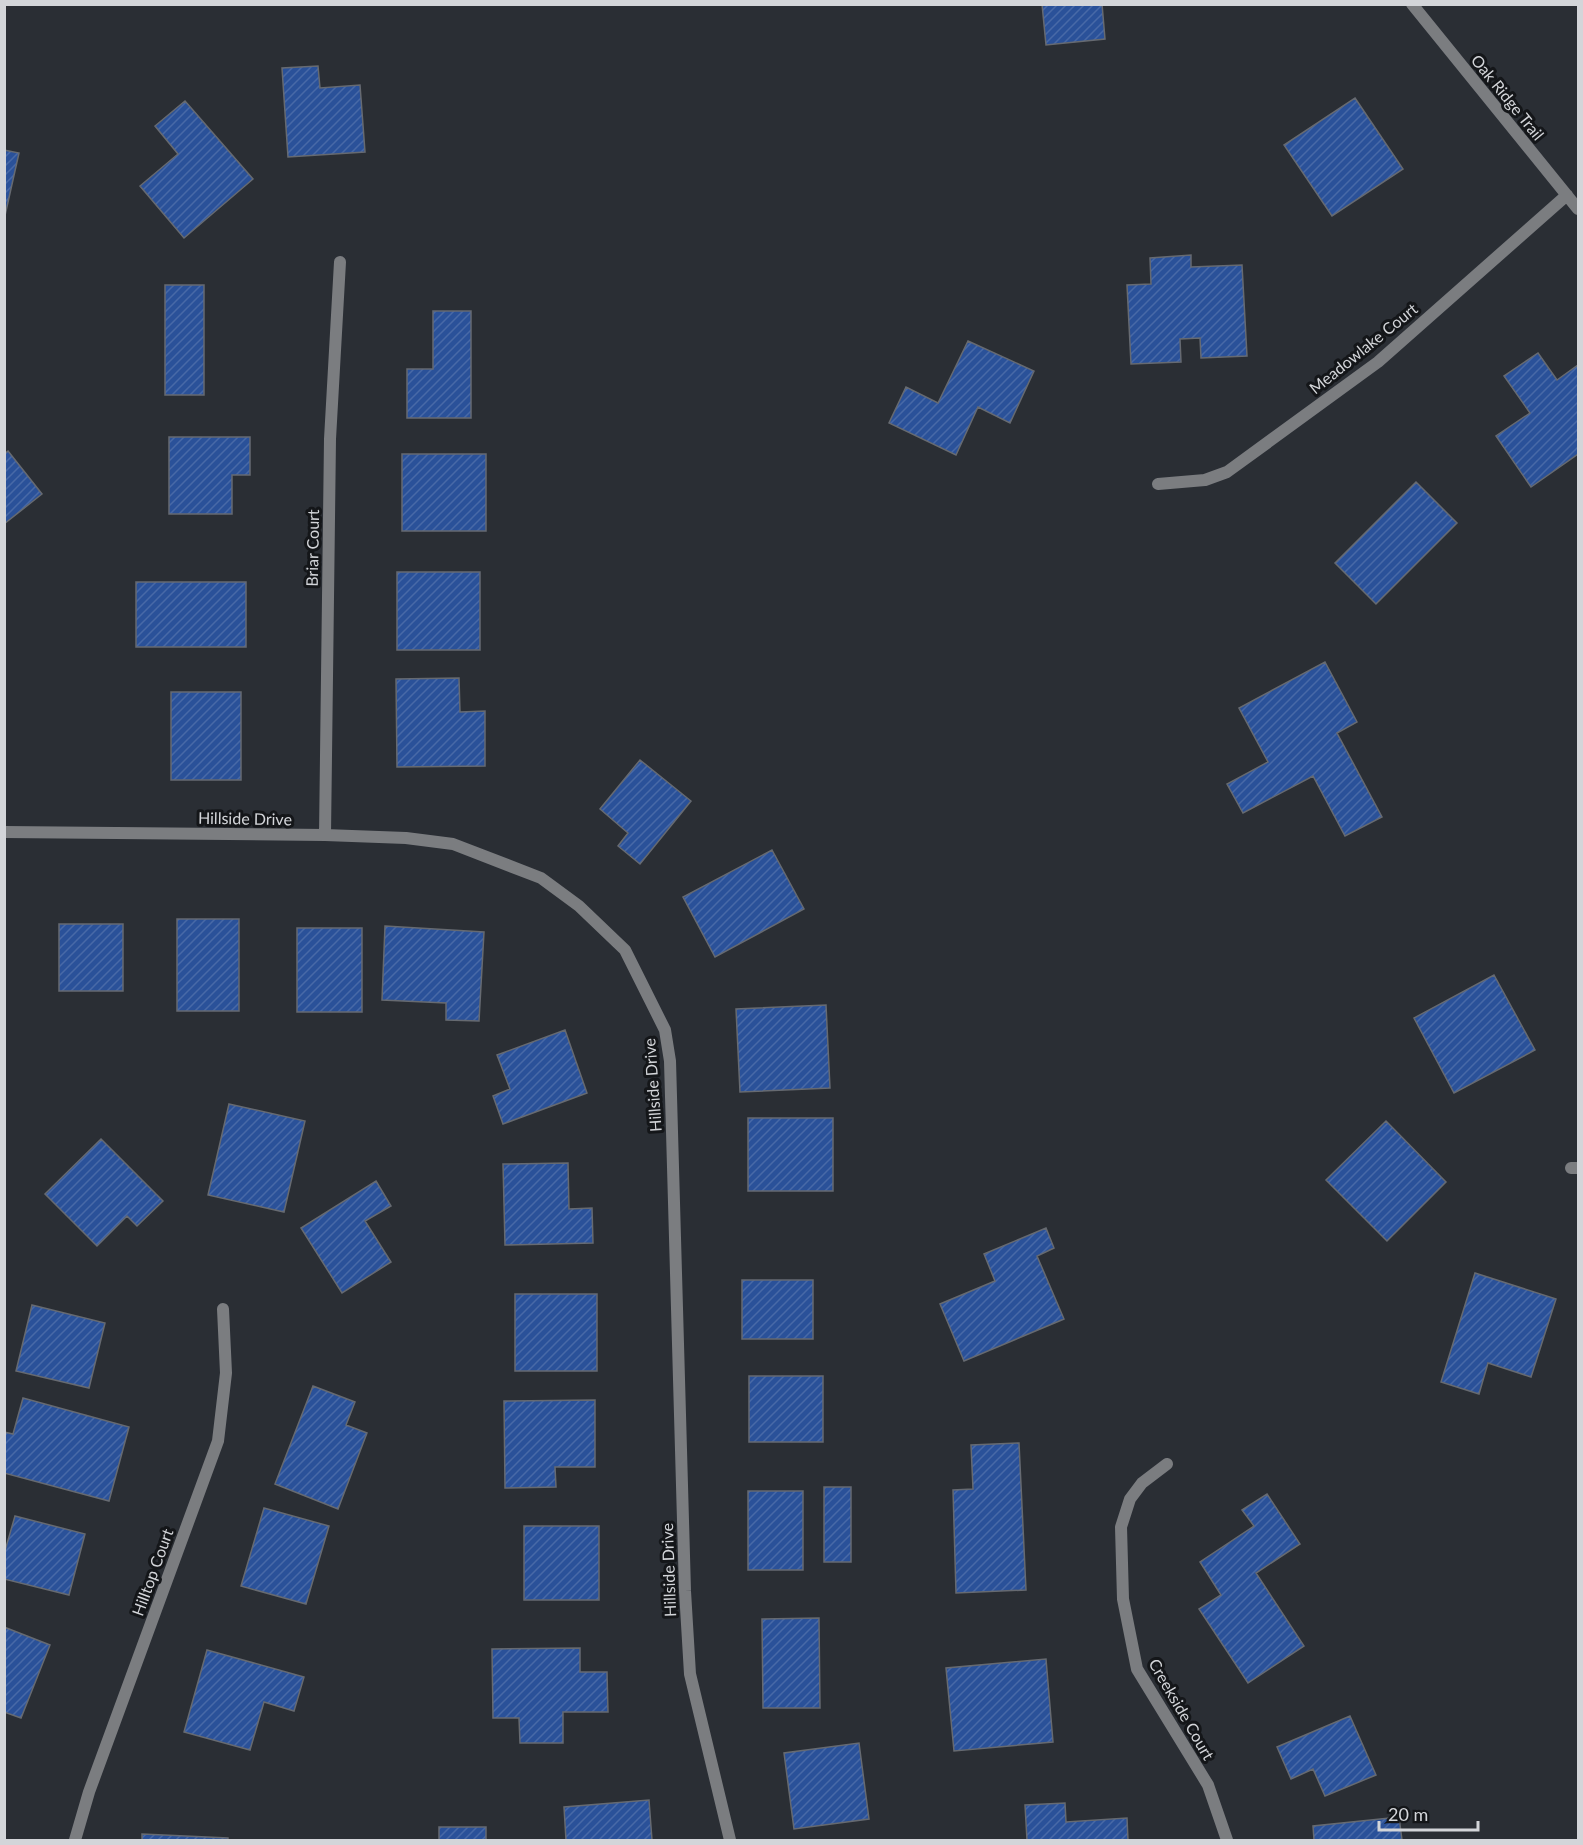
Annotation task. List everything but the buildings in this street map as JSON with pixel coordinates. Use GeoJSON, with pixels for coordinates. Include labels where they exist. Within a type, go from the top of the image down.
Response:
{"type":"FeatureCollection","features":[{"type":"Feature","properties":{"kind":"street","name":"Oak Ridge Trail"},"geometry":{"type":"LineString","coordinates":[[1412,4],[1578,210]]}},
{"type":"Feature","properties":{"kind":"street","name":"Meadowlake Court"},"geometry":{"type":"LineString","coordinates":[[1158,484],[1205,480],[1227,472],[1378,362],[1567,195]]}},
{"type":"Feature","properties":{"kind":"street","name":"Briar Court"},"geometry":{"type":"LineString","coordinates":[[324,835],[330,439],[340,262]]}},
{"type":"Feature","properties":{"kind":"street","name":"Hillside Drive"},"geometry":{"type":"LineString","coordinates":[[4,832],[324,835],[406,838],[453,844],[541,878],[579,906],[625,950],[665,1030],[670,1061],[685,1591],[690,1674],[721,1812],[730,1840]]}},
{"type":"Feature","properties":{"kind":"street","name":"Hilltop Court"},"geometry":{"type":"LineString","coordinates":[[75,1840],[89,1791],[218,1441],[226,1373],[223,1309]]}},
{"type":"Feature","properties":{"kind":"street","name":"Creekside Court"},"geometry":{"type":"LineString","coordinates":[[1167,1464],[1142,1483],[1130,1499],[1121,1527],[1123,1599],[1137,1669],[1208,1785],[1227,1840]]}}]}
